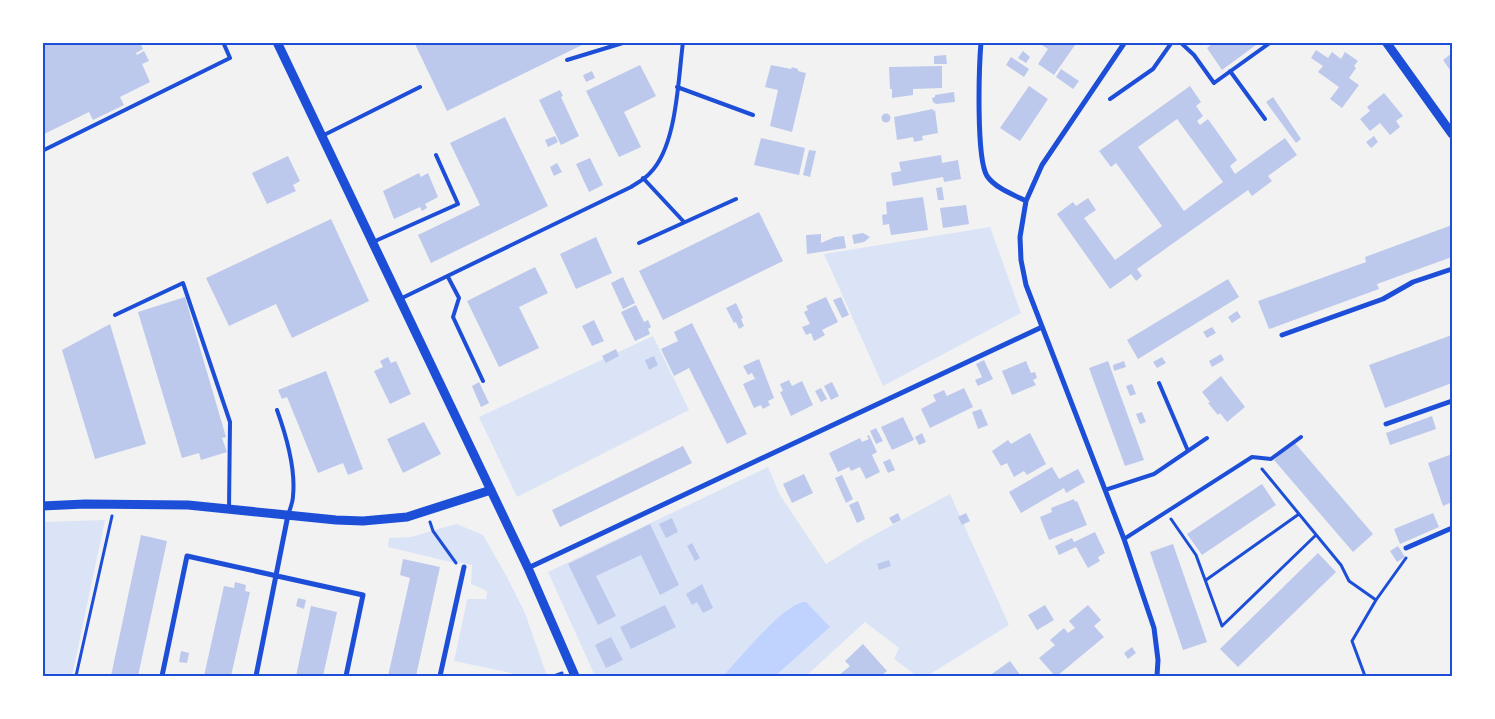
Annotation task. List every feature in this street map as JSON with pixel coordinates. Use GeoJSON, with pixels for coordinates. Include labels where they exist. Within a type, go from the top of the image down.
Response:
{"type":"FeatureCollection","features":[{"type":"Feature","properties":{"kind":"street"},"geometry":{"type":"LineString","coordinates":[[277,42],[528,568],[575,676]]}},
{"type":"Feature","properties":{"kind":"street"},"geometry":{"type":"LineString","coordinates":[[981,42],[979,71],[981,160],[988,177],[1000,188],[1026,201]]}},
{"type":"Feature","properties":{"kind":"street"},"geometry":{"type":"LineString","coordinates":[[1125,42],[1042,165],[1026,201],[1020,237],[1020,260],[1026,285],[1106,490],[1154,628],[1158,660],[1157,676]]}},
{"type":"Feature","properties":{"kind":"street"},"geometry":{"type":"LineString","coordinates":[[1386,42],[1452,134]]}},
{"type":"Feature","properties":{"kind":"street"},"geometry":{"type":"LineString","coordinates":[[1282,335],[1383,299],[1413,282],[1452,269]]}},
{"type":"Feature","properties":{"kind":"street"},"geometry":{"type":"LineString","coordinates":[[528,568],[1042,327]]}},
{"type":"Feature","properties":{"kind":"street"},"geometry":{"type":"LineString","coordinates":[[1386,424],[1452,401]]}},
{"type":"Feature","properties":{"kind":"street"},"geometry":{"type":"LineString","coordinates":[[42,506],[114,504],[188,505],[362,521],[389,520],[426,512],[491,490]]}},
{"type":"Feature","properties":{"kind":"street"},"geometry":{"type":"LineString","coordinates":[[256,676],[288,515]]}},
{"type":"Feature","properties":{"kind":"street"},"geometry":{"type":"LineString","coordinates":[[1406,548],[1452,528]]}},
{"type":"Feature","properties":{"kind":"street"},"geometry":{"type":"LineString","coordinates":[[162,676],[187,556],[363,595],[346,676]]}},
{"type":"Feature","properties":{"kind":"street"},"geometry":{"type":"LineString","coordinates":[[440,676],[464,567]]}},
{"type":"Feature","properties":{"kind":"lane"},"geometry":{"type":"LineString","coordinates":[[42,151],[230,58],[223,42]]}},
{"type":"Feature","properties":{"kind":"lane"},"geometry":{"type":"LineString","coordinates":[[567,60],[626,42]]}},
{"type":"Feature","properties":{"kind":"lane"},"geometry":{"type":"LineString","coordinates":[[400,300],[631,187],[650,173],[664,154],[671,132],[683,42]]}},
{"type":"Feature","properties":{"kind":"lane"},"geometry":{"type":"LineString","coordinates":[[1110,99],[1153,69],[1172,42]]}},
{"type":"Feature","properties":{"kind":"lane"},"geometry":{"type":"LineString","coordinates":[[1180,42],[1194,54],[1214,83],[1271,42]]}},
{"type":"Feature","properties":{"kind":"lane"},"geometry":{"type":"LineString","coordinates":[[1230,71],[1265,119]]}},
{"type":"Feature","properties":{"kind":"lane"},"geometry":{"type":"LineString","coordinates":[[322,136],[420,87]]}},
{"type":"Feature","properties":{"kind":"lane"},"geometry":{"type":"LineString","coordinates":[[677,87],[753,115]]}},
{"type":"Feature","properties":{"kind":"lane"},"geometry":{"type":"LineString","coordinates":[[373,242],[458,204],[436,155]]}},
{"type":"Feature","properties":{"kind":"lane"},"geometry":{"type":"LineString","coordinates":[[643,178],[684,222]]}},
{"type":"Feature","properties":{"kind":"lane"},"geometry":{"type":"LineString","coordinates":[[639,243],[736,199]]}},
{"type":"Feature","properties":{"kind":"lane"},"geometry":{"type":"LineString","coordinates":[[448,277],[459,298],[453,318],[483,381]]}},
{"type":"Feature","properties":{"kind":"lane"},"geometry":{"type":"LineString","coordinates":[[115,315],[183,283],[230,422],[229,509]]}},
{"type":"Feature","properties":{"kind":"lane"},"geometry":{"type":"LineString","coordinates":[[1159,382],[1188,451]]}},
{"type":"Feature","properties":{"kind":"lane"},"geometry":{"type":"LineString","coordinates":[[277,410],[286,434],[294,483],[293,498],[288,515]]}},
{"type":"Feature","properties":{"kind":"lane"},"geometry":{"type":"LineString","coordinates":[[1124,539],[1252,457],[1271,459],[1301,437]]}},
{"type":"Feature","properties":{"kind":"lane"},"geometry":{"type":"LineString","coordinates":[[1106,490],[1154,474],[1207,438]]}},
{"type":"Feature","properties":{"kind":"path"},"geometry":{"type":"LineString","coordinates":[[1252,457],[1341,565],[1349,581],[1376,600]]}},
{"type":"Feature","properties":{"kind":"path"},"geometry":{"type":"LineString","coordinates":[[76,676],[114,504]]}},
{"type":"Feature","properties":{"kind":"path"},"geometry":{"type":"LineString","coordinates":[[426,512],[433,531],[456,563],[464,567]]}},
{"type":"Feature","properties":{"kind":"path"},"geometry":{"type":"LineString","coordinates":[[1167,512],[1196,555],[1222,626],[1316,535]]}},
{"type":"Feature","properties":{"kind":"path"},"geometry":{"type":"LineString","coordinates":[[1206,580],[1299,514]]}},
{"type":"Feature","properties":{"kind":"path"},"geometry":{"type":"LineString","coordinates":[[1364,676],[1352,641],[1376,600],[1407,560],[1406,548]]}},
{"type":"Feature","properties":{"kind":"shaded area"},"geometry":{"type":"Polygon","coordinates":[[[990,227],[1021,313],[883,386],[824,254],[990,227]]]}},
{"type":"Feature","properties":{"kind":"shaded area"},"geometry":{"type":"Polygon","coordinates":[[[653,336],[689,410],[517,497],[479,417],[653,336]]]}},
{"type":"Feature","properties":{"kind":"shaded area"},"geometry":{"type":"Polygon","coordinates":[[[768,467],[780,495],[826,564],[863,541],[950,494],[1009,625],[927,676],[917,676],[894,659],[899,648],[865,622],[806,676],[595,676],[548,572],[768,467]]]}},
{"type":"Feature","properties":{"kind":"shaded area"},"geometry":{"type":"Polygon","coordinates":[[[105,520],[72,676],[43,676],[43,522],[105,520]]]}},
{"type":"Feature","properties":{"kind":"shaded area"},"geometry":{"type":"Polygon","coordinates":[[[457,524],[483,535],[525,613],[547,676],[525,676],[454,661],[467,601],[468,599],[486,599],[487,591],[471,584],[472,565],[457,562],[434,530],[457,524]]]}},
{"type":"Feature","properties":{"kind":"shaded area"},"geometry":{"type":"Polygon","coordinates":[[[431,531],[455,563],[388,547],[389,538],[411,537],[431,531]]]}},
{"type":"Feature","properties":{"kind":"water"},"geometry":{"type":"Polygon","coordinates":[[[806,602],[830,627],[775,676],[723,676],[773,623],[794,606],[806,602]]]}},
{"type":"Feature","properties":{"kind":"building"},"geometry":{"type":"Polygon","coordinates":[[[42,42],[140,42],[143,49],[136,53],[137,55],[144,51],[149,61],[142,64],[150,82],[120,97],[124,105],[93,120],[89,112],[42,135],[42,42]]]}},
{"type":"Feature","properties":{"kind":"building"},"geometry":{"type":"Polygon","coordinates":[[[414,42],[588,42],[447,111],[414,42]]]}},
{"type":"Feature","properties":{"kind":"building"},"geometry":{"type":"Polygon","coordinates":[[[1038,42],[1071,42],[1075,45],[1054,75],[1038,64],[1048,49],[1038,42]]]}},
{"type":"Feature","properties":{"kind":"building"},"geometry":{"type":"Polygon","coordinates":[[[1214,42],[1260,42],[1222,70],[1207,48],[1214,42]]]}},
{"type":"Feature","properties":{"kind":"building"},"geometry":{"type":"Polygon","coordinates":[[[1316,50],[1328,58],[1332,52],[1341,59],[1345,52],[1358,61],[1354,66],[1356,68],[1349,78],[1359,85],[1342,108],[1330,99],[1339,87],[1318,72],[1323,66],[1311,58],[1316,50]]]}},
{"type":"Feature","properties":{"kind":"building"},"geometry":{"type":"Polygon","coordinates":[[[1023,51],[1030,57],[1026,63],[1018,58],[1023,51]]]}},
{"type":"Feature","properties":{"kind":"building"},"geometry":{"type":"Polygon","coordinates":[[[1452,53],[1452,73],[1443,60],[1452,53]]]}},
{"type":"Feature","properties":{"kind":"building"},"geometry":{"type":"Polygon","coordinates":[[[946,55],[947,64],[934,64],[934,56],[946,55]]]}},
{"type":"Feature","properties":{"kind":"building"},"geometry":{"type":"Polygon","coordinates":[[[1011,57],[1029,69],[1024,77],[1006,65],[1011,57]]]}},
{"type":"Feature","properties":{"kind":"building"},"geometry":{"type":"Polygon","coordinates":[[[640,65],[656,96],[624,112],[641,147],[619,157],[586,91],[640,65]]]}},
{"type":"Feature","properties":{"kind":"building"},"geometry":{"type":"Polygon","coordinates":[[[771,65],[791,69],[792,67],[806,73],[792,132],[770,126],[778,90],[765,87],[771,65]]]}},
{"type":"Feature","properties":{"kind":"building"},"geometry":{"type":"Polygon","coordinates":[[[942,66],[942,88],[913,89],[913,95],[892,98],[889,67],[942,66]]]}},
{"type":"Feature","properties":{"kind":"building"},"geometry":{"type":"Polygon","coordinates":[[[1061,69],[1079,81],[1073,89],[1056,77],[1061,69]]]}},
{"type":"Feature","properties":{"kind":"building"},"geometry":{"type":"Polygon","coordinates":[[[592,71],[595,78],[586,82],[583,75],[592,71]]]}},
{"type":"Feature","properties":{"kind":"building"},"geometry":{"type":"Polygon","coordinates":[[[1029,86],[1048,99],[1020,141],[1000,128],[1029,86]]]}},
{"type":"Feature","properties":{"kind":"building"},"geometry":{"type":"Polygon","coordinates":[[[1190,86],[1201,102],[1196,106],[1203,116],[1197,121],[1200,125],[1208,119],[1237,160],[1230,166],[1235,174],[1285,138],[1297,155],[1268,176],[1272,181],[1252,196],[1248,190],[1137,269],[1142,276],[1136,281],[1131,274],[1110,289],[1057,214],[1073,202],[1076,206],[1088,198],[1096,210],[1084,218],[1115,260],[1162,226],[1116,163],[1111,167],[1099,151],[1190,86]],[[1177,119],[1138,147],[1184,211],[1223,182],[1177,119]]]}},
{"type":"Feature","properties":{"kind":"building"},"geometry":{"type":"Polygon","coordinates":[[[560,90],[563,96],[561,97],[579,136],[561,145],[539,100],[560,90]]]}},
{"type":"Feature","properties":{"kind":"building"},"geometry":{"type":"Polygon","coordinates":[[[954,92],[955,102],[936,104],[933,102],[932,98],[935,95],[954,92]]]}},
{"type":"Feature","properties":{"kind":"building"},"geometry":{"type":"Polygon","coordinates":[[[1384,93],[1403,116],[1396,121],[1400,127],[1390,135],[1380,123],[1370,131],[1360,119],[1370,111],[1367,107],[1384,93]]]}},
{"type":"Feature","properties":{"kind":"building"},"geometry":{"type":"Polygon","coordinates":[[[1273,97],[1301,139],[1296,143],[1266,102],[1273,97]]]}},
{"type":"Feature","properties":{"kind":"building"},"geometry":{"type":"Polygon","coordinates":[[[933,109],[933,111],[935,110],[938,133],[922,136],[923,140],[914,142],[913,137],[897,140],[894,117],[933,109]]]}},
{"type":"Feature","properties":{"kind":"building"},"geometry":{"type":"Polygon","coordinates":[[[886,113],[891,118],[886,123],[881,118],[886,113]]]}},
{"type":"Feature","properties":{"kind":"building"},"geometry":{"type":"Polygon","coordinates":[[[505,117],[548,206],[431,263],[418,235],[480,205],[450,143],[505,117]]]}},
{"type":"Feature","properties":{"kind":"building"},"geometry":{"type":"Polygon","coordinates":[[[555,136],[558,142],[548,147],[545,140],[555,136]]]}},
{"type":"Feature","properties":{"kind":"building"},"geometry":{"type":"Polygon","coordinates":[[[1374,136],[1378,142],[1371,148],[1366,142],[1374,136]]]}},
{"type":"Feature","properties":{"kind":"building"},"geometry":{"type":"Polygon","coordinates":[[[761,138],[805,148],[799,175],[754,165],[761,138]]]}},
{"type":"Feature","properties":{"kind":"building"},"geometry":{"type":"Polygon","coordinates":[[[809,150],[816,151],[810,177],[803,175],[809,150]]]}},
{"type":"Feature","properties":{"kind":"building"},"geometry":{"type":"Polygon","coordinates":[[[941,155],[942,163],[958,160],[961,179],[944,182],[943,177],[893,186],[891,173],[901,171],[899,162],[941,155]]]}},
{"type":"Feature","properties":{"kind":"building"},"geometry":{"type":"Polygon","coordinates":[[[288,156],[300,181],[293,185],[296,191],[267,204],[252,173],[288,156]]]}},
{"type":"Feature","properties":{"kind":"building"},"geometry":{"type":"Polygon","coordinates":[[[590,158],[603,185],[589,192],[576,164],[590,158]]]}},
{"type":"Feature","properties":{"kind":"building"},"geometry":{"type":"Polygon","coordinates":[[[557,163],[562,172],[554,176],[550,167],[557,163]]]}},
{"type":"Feature","properties":{"kind":"building"},"geometry":{"type":"Polygon","coordinates":[[[419,173],[421,177],[428,173],[438,197],[425,204],[427,208],[422,211],[420,207],[394,219],[383,191],[419,173]]]}},
{"type":"Feature","properties":{"kind":"building"},"geometry":{"type":"Polygon","coordinates":[[[942,187],[944,200],[938,200],[936,188],[942,187]]]}},
{"type":"Feature","properties":{"kind":"building"},"geometry":{"type":"Polygon","coordinates":[[[923,197],[928,230],[891,235],[889,224],[883,225],[882,215],[887,214],[886,202],[923,197]]]}},
{"type":"Feature","properties":{"kind":"building"},"geometry":{"type":"Polygon","coordinates":[[[966,205],[969,224],[943,228],[940,208],[966,205]]]}},
{"type":"Feature","properties":{"kind":"building"},"geometry":{"type":"Polygon","coordinates":[[[759,212],[783,261],[663,320],[639,271],[759,212]]]}},
{"type":"Feature","properties":{"kind":"building"},"geometry":{"type":"Polygon","coordinates":[[[331,219],[369,301],[292,338],[276,304],[229,326],[206,278],[331,219]]]}},
{"type":"Feature","properties":{"kind":"building"},"geometry":{"type":"Polygon","coordinates":[[[1452,225],[1452,257],[1377,284],[1379,289],[1269,329],[1258,301],[1366,262],[1365,257],[1452,225]]]}},
{"type":"Feature","properties":{"kind":"building"},"geometry":{"type":"Polygon","coordinates":[[[863,233],[870,237],[864,242],[854,244],[852,235],[863,233]]]}},
{"type":"Feature","properties":{"kind":"building"},"geometry":{"type":"Polygon","coordinates":[[[821,234],[821,243],[835,237],[844,236],[846,248],[807,254],[806,235],[821,234]]]}},
{"type":"Feature","properties":{"kind":"building"},"geometry":{"type":"Polygon","coordinates":[[[596,237],[612,273],[576,289],[560,254],[596,237]]]}},
{"type":"Feature","properties":{"kind":"building"},"geometry":{"type":"Polygon","coordinates":[[[535,267],[548,293],[519,307],[539,348],[499,367],[467,301],[535,267]]]}},
{"type":"Feature","properties":{"kind":"building"},"geometry":{"type":"Polygon","coordinates":[[[623,277],[635,303],[623,309],[611,283],[623,277]]]}},
{"type":"Feature","properties":{"kind":"building"},"geometry":{"type":"Polygon","coordinates":[[[1228,279],[1239,297],[1138,359],[1127,340],[1228,279]]]}},
{"type":"Feature","properties":{"kind":"building"},"geometry":{"type":"Polygon","coordinates":[[[185,297],[226,437],[222,438],[227,452],[201,460],[199,453],[182,458],[138,312],[185,297]]]}},
{"type":"Feature","properties":{"kind":"building"},"geometry":{"type":"Polygon","coordinates":[[[826,297],[838,322],[822,330],[825,335],[814,341],[811,333],[806,335],[802,327],[810,324],[804,312],[808,310],[806,306],[826,297]]]}},
{"type":"Feature","properties":{"kind":"building"},"geometry":{"type":"Polygon","coordinates":[[[841,297],[849,315],[842,318],[833,300],[841,297]]]}},
{"type":"Feature","properties":{"kind":"building"},"geometry":{"type":"Polygon","coordinates":[[[736,303],[743,318],[741,319],[744,326],[739,329],[726,308],[736,303]]]}},
{"type":"Feature","properties":{"kind":"building"},"geometry":{"type":"Polygon","coordinates":[[[636,305],[644,322],[648,320],[651,327],[648,329],[650,334],[635,341],[621,312],[636,305]]]}},
{"type":"Feature","properties":{"kind":"building"},"geometry":{"type":"Polygon","coordinates":[[[1237,311],[1241,317],[1232,323],[1228,317],[1237,311]]]}},
{"type":"Feature","properties":{"kind":"building"},"geometry":{"type":"Polygon","coordinates":[[[594,320],[604,341],[592,346],[582,326],[594,320]]]}},
{"type":"Feature","properties":{"kind":"building"},"geometry":{"type":"Polygon","coordinates":[[[692,323],[747,434],[727,444],[689,368],[674,376],[661,349],[678,341],[674,332],[692,323]]]}},
{"type":"Feature","properties":{"kind":"building"},"geometry":{"type":"Polygon","coordinates":[[[110,324],[146,444],[95,459],[62,350],[110,324]]]}},
{"type":"Feature","properties":{"kind":"building"},"geometry":{"type":"Polygon","coordinates":[[[1212,327],[1216,333],[1207,338],[1203,332],[1212,327]]]}},
{"type":"Feature","properties":{"kind":"building"},"geometry":{"type":"Polygon","coordinates":[[[1452,335],[1452,383],[1385,408],[1369,365],[1452,335]]]}},
{"type":"Feature","properties":{"kind":"building"},"geometry":{"type":"Polygon","coordinates":[[[616,349],[619,356],[606,363],[602,356],[616,349]]]}},
{"type":"Feature","properties":{"kind":"building"},"geometry":{"type":"Polygon","coordinates":[[[1221,354],[1224,360],[1212,367],[1209,361],[1221,354]]]}},
{"type":"Feature","properties":{"kind":"building"},"geometry":{"type":"Polygon","coordinates":[[[654,356],[658,365],[649,370],[645,360],[654,356]]]}},
{"type":"Feature","properties":{"kind":"building"},"geometry":{"type":"Polygon","coordinates":[[[388,357],[391,363],[396,361],[411,394],[390,404],[374,371],[383,367],[380,361],[388,357]]]}},
{"type":"Feature","properties":{"kind":"building"},"geometry":{"type":"Polygon","coordinates":[[[1162,357],[1166,363],[1157,368],[1153,362],[1162,357]]]}},
{"type":"Feature","properties":{"kind":"building"},"geometry":{"type":"Polygon","coordinates":[[[759,359],[774,398],[768,401],[770,405],[763,409],[761,405],[754,408],[743,384],[754,379],[756,381],[752,373],[748,375],[743,366],[759,359]]]}},
{"type":"Feature","properties":{"kind":"building"},"geometry":{"type":"Polygon","coordinates":[[[984,360],[993,379],[978,386],[975,380],[982,377],[976,364],[984,360]]]}},
{"type":"Feature","properties":{"kind":"building"},"geometry":{"type":"Polygon","coordinates":[[[1026,361],[1031,373],[1035,372],[1037,378],[1033,380],[1036,385],[1012,395],[1002,371],[1026,361]]]}},
{"type":"Feature","properties":{"kind":"building"},"geometry":{"type":"Polygon","coordinates":[[[1108,361],[1144,460],[1125,466],[1089,368],[1108,361]]]}},
{"type":"Feature","properties":{"kind":"building"},"geometry":{"type":"Polygon","coordinates":[[[1124,361],[1126,367],[1114,371],[1113,365],[1124,361]]]}},
{"type":"Feature","properties":{"kind":"building"},"geometry":{"type":"Polygon","coordinates":[[[326,371],[363,469],[348,475],[343,463],[318,473],[287,397],[282,399],[278,390],[326,371]]]}},
{"type":"Feature","properties":{"kind":"building"},"geometry":{"type":"Polygon","coordinates":[[[1221,376],[1245,407],[1227,422],[1208,403],[1210,402],[1202,392],[1221,376]]]}},
{"type":"Feature","properties":{"kind":"building"},"geometry":{"type":"Polygon","coordinates":[[[789,380],[792,386],[802,381],[813,405],[791,416],[780,392],[783,391],[780,384],[789,380]]]}},
{"type":"Feature","properties":{"kind":"building"},"geometry":{"type":"Polygon","coordinates":[[[479,382],[489,403],[481,407],[472,386],[479,382]]]}},
{"type":"Feature","properties":{"kind":"building"},"geometry":{"type":"Polygon","coordinates":[[[832,382],[839,396],[831,400],[824,386],[832,382]]]}},
{"type":"Feature","properties":{"kind":"building"},"geometry":{"type":"Polygon","coordinates":[[[1132,384],[1136,394],[1130,396],[1126,386],[1132,384]]]}},
{"type":"Feature","properties":{"kind":"building"},"geometry":{"type":"Polygon","coordinates":[[[821,388],[827,399],[821,402],[815,391],[821,388]]]}},
{"type":"Feature","properties":{"kind":"building"},"geometry":{"type":"Polygon","coordinates":[[[964,388],[973,407],[930,428],[921,409],[936,401],[933,395],[944,390],[947,396],[964,388]]]}},
{"type":"Feature","properties":{"kind":"building"},"geometry":{"type":"Polygon","coordinates":[[[981,409],[988,425],[978,429],[972,412],[981,409]]]}},
{"type":"Feature","properties":{"kind":"building"},"geometry":{"type":"Polygon","coordinates":[[[1142,412],[1146,422],[1140,424],[1136,414],[1142,412]]]}},
{"type":"Feature","properties":{"kind":"building"},"geometry":{"type":"Polygon","coordinates":[[[1432,416],[1436,429],[1390,445],[1386,433],[1432,416]]]}},
{"type":"Feature","properties":{"kind":"building"},"geometry":{"type":"Polygon","coordinates":[[[903,417],[914,440],[892,450],[881,427],[903,417]]]}},
{"type":"Feature","properties":{"kind":"building"},"geometry":{"type":"Polygon","coordinates":[[[424,422],[441,454],[403,473],[387,439],[424,422]]]}},
{"type":"Feature","properties":{"kind":"building"},"geometry":{"type":"Polygon","coordinates":[[[876,428],[883,441],[876,444],[870,431],[876,428]]]}},
{"type":"Feature","properties":{"kind":"building"},"geometry":{"type":"Polygon","coordinates":[[[922,433],[926,442],[919,445],[915,437],[922,433]]]}},
{"type":"Feature","properties":{"kind":"building"},"geometry":{"type":"Polygon","coordinates":[[[1030,433],[1046,464],[1027,475],[1024,471],[1014,477],[1007,463],[1001,466],[992,451],[1008,440],[1011,444],[1030,433]]]}},
{"type":"Feature","properties":{"kind":"building"},"geometry":{"type":"Polygon","coordinates":[[[869,435],[877,452],[872,455],[880,472],[866,479],[860,467],[851,471],[849,467],[838,472],[829,453],[860,438],[862,442],[869,439],[867,436],[869,435]]]}},
{"type":"Feature","properties":{"kind":"building"},"geometry":{"type":"Polygon","coordinates":[[[1294,442],[1373,534],[1353,552],[1274,460],[1294,442]]]}},
{"type":"Feature","properties":{"kind":"building"},"geometry":{"type":"Polygon","coordinates":[[[683,446],[692,463],[560,527],[552,510],[683,446]]]}},
{"type":"Feature","properties":{"kind":"building"},"geometry":{"type":"Polygon","coordinates":[[[1452,454],[1452,502],[1443,506],[1428,463],[1452,454]]]}},
{"type":"Feature","properties":{"kind":"building"},"geometry":{"type":"Polygon","coordinates":[[[890,459],[895,470],[888,473],[883,462],[890,459]]]}},
{"type":"Feature","properties":{"kind":"building"},"geometry":{"type":"Polygon","coordinates":[[[1052,467],[1059,479],[1078,469],[1085,482],[1066,493],[1064,488],[1021,513],[1009,492],[1052,467]]]}},
{"type":"Feature","properties":{"kind":"building"},"geometry":{"type":"Polygon","coordinates":[[[804,474],[813,493],[792,503],[783,484],[804,474]]]}},
{"type":"Feature","properties":{"kind":"building"},"geometry":{"type":"Polygon","coordinates":[[[842,475],[853,499],[846,503],[835,478],[842,475]]]}},
{"type":"Feature","properties":{"kind":"building"},"geometry":{"type":"Polygon","coordinates":[[[1262,484],[1276,505],[1202,555],[1187,534],[1262,484]]]}},
{"type":"Feature","properties":{"kind":"building"},"geometry":{"type":"Polygon","coordinates":[[[1074,499],[1075,502],[1077,501],[1087,525],[1049,540],[1040,517],[1052,512],[1051,508],[1074,499]]]}},
{"type":"Feature","properties":{"kind":"building"},"geometry":{"type":"Polygon","coordinates":[[[858,501],[865,519],[857,523],[849,505],[858,501]]]}},
{"type":"Feature","properties":{"kind":"building"},"geometry":{"type":"Polygon","coordinates":[[[898,513],[901,520],[893,524],[889,518],[898,513]]]}},
{"type":"Feature","properties":{"kind":"building"},"geometry":{"type":"Polygon","coordinates":[[[966,513],[970,521],[962,525],[958,517],[966,513]]]}},
{"type":"Feature","properties":{"kind":"building"},"geometry":{"type":"Polygon","coordinates":[[[1433,513],[1439,527],[1400,544],[1394,529],[1433,513]]]}},
{"type":"Feature","properties":{"kind":"building"},"geometry":{"type":"Polygon","coordinates":[[[672,518],[678,532],[666,538],[659,524],[672,518]]]}},
{"type":"Feature","properties":{"kind":"building"},"geometry":{"type":"Polygon","coordinates":[[[650,524],[679,585],[660,595],[641,555],[596,576],[616,616],[598,625],[568,564],[650,524]]]}},
{"type":"Feature","properties":{"kind":"building"},"geometry":{"type":"Polygon","coordinates":[[[1095,532],[1105,553],[1098,557],[1100,561],[1088,568],[1076,547],[1059,555],[1055,546],[1072,538],[1074,542],[1095,532]]]}},
{"type":"Feature","properties":{"kind":"building"},"geometry":{"type":"Polygon","coordinates":[[[141,535],[167,541],[138,676],[111,676],[141,535]]]}},
{"type":"Feature","properties":{"kind":"building"},"geometry":{"type":"Polygon","coordinates":[[[692,543],[700,558],[695,561],[687,546],[692,543]]]}},
{"type":"Feature","properties":{"kind":"building"},"geometry":{"type":"Polygon","coordinates":[[[1173,544],[1207,642],[1183,650],[1150,552],[1173,544]]]}},
{"type":"Feature","properties":{"kind":"building"},"geometry":{"type":"Polygon","coordinates":[[[1398,546],[1405,557],[1397,562],[1390,551],[1398,546]]]}},
{"type":"Feature","properties":{"kind":"building"},"geometry":{"type":"Polygon","coordinates":[[[1318,553],[1336,572],[1238,667],[1220,649],[1318,553]]]}},
{"type":"Feature","properties":{"kind":"building"},"geometry":{"type":"Polygon","coordinates":[[[403,559],[440,567],[416,676],[388,676],[410,578],[400,575],[403,559]]]}},
{"type":"Feature","properties":{"kind":"building"},"geometry":{"type":"Polygon","coordinates":[[[889,560],[891,566],[879,570],[877,564],[889,560]]]}},
{"type":"Feature","properties":{"kind":"building"},"geometry":{"type":"Polygon","coordinates":[[[235,582],[246,585],[245,591],[250,592],[231,676],[204,676],[224,586],[234,588],[235,582]]]}},
{"type":"Feature","properties":{"kind":"building"},"geometry":{"type":"Polygon","coordinates":[[[702,584],[713,608],[703,613],[697,602],[692,605],[686,594],[702,584]]]}},
{"type":"Feature","properties":{"kind":"building"},"geometry":{"type":"Polygon","coordinates":[[[298,598],[306,600],[304,609],[296,606],[298,598]]]}},
{"type":"Feature","properties":{"kind":"building"},"geometry":{"type":"Polygon","coordinates":[[[665,605],[676,627],[631,649],[620,627],[665,605]]]}},
{"type":"Feature","properties":{"kind":"building"},"geometry":{"type":"Polygon","coordinates":[[[1045,605],[1054,620],[1037,630],[1028,615],[1045,605]]]}},
{"type":"Feature","properties":{"kind":"building"},"geometry":{"type":"Polygon","coordinates":[[[1088,605],[1101,620],[1094,626],[1104,637],[1055,676],[1039,658],[1055,645],[1050,640],[1064,628],[1068,633],[1075,628],[1069,621],[1088,605]]]}},
{"type":"Feature","properties":{"kind":"building"},"geometry":{"type":"Polygon","coordinates":[[[311,606],[337,612],[323,676],[296,676],[311,606]]]}},
{"type":"Feature","properties":{"kind":"building"},"geometry":{"type":"Polygon","coordinates":[[[611,637],[623,660],[606,668],[595,645],[611,637]]]}},
{"type":"Feature","properties":{"kind":"building"},"geometry":{"type":"Polygon","coordinates":[[[863,644],[887,671],[881,676],[838,676],[850,666],[845,661],[863,644]]]}},
{"type":"Feature","properties":{"kind":"building"},"geometry":{"type":"Polygon","coordinates":[[[1132,647],[1136,653],[1128,659],[1124,653],[1132,647]]]}},
{"type":"Feature","properties":{"kind":"building"},"geometry":{"type":"Polygon","coordinates":[[[181,651],[189,653],[187,663],[179,662],[181,651]]]}},
{"type":"Feature","properties":{"kind":"building"},"geometry":{"type":"Polygon","coordinates":[[[1010,661],[1021,676],[989,676],[1010,661]]]}}]}
